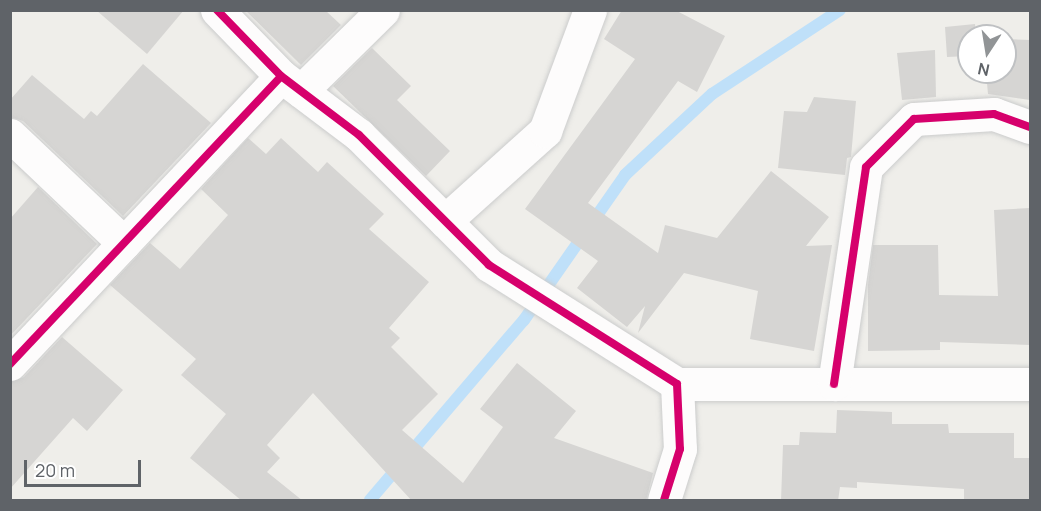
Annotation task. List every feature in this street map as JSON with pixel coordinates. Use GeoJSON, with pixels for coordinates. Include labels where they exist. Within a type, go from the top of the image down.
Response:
{"type":"FeatureCollection","features":[{"type":"Feature","properties":{"kind":"street"},"geometry":{"type":"LineString","coordinates":[[217,10],[291,83],[359,135],[489,265],[677,384],[1030,384]]}},
{"type":"Feature","properties":{"kind":"street"},"geometry":{"type":"LineString","coordinates":[[10,364],[124,243],[291,83],[383,10]]}},
{"type":"Feature","properties":{"kind":"street"},"geometry":{"type":"LineString","coordinates":[[445,221],[545,131],[590,10]]}},
{"type":"Feature","properties":{"kind":"street"},"geometry":{"type":"LineString","coordinates":[[834,384],[866,167],[915,119],[994,114],[1030,127]]}},
{"type":"Feature","properties":{"kind":"street"},"geometry":{"type":"LineString","coordinates":[[10,135],[124,243]]}},
{"type":"Feature","properties":{"kind":"street"},"geometry":{"type":"LineString","coordinates":[[664,501],[680,449],[677,384]]}},
{"type":"Feature","properties":{"kind":"building"},"geometry":{"type":"Polygon","coordinates":[[[96,10],[184,10],[147,54],[96,10]]]}},
{"type":"Feature","properties":{"kind":"building"},"geometry":{"type":"Polygon","coordinates":[[[245,10],[325,10],[341,25],[301,65],[245,10]]]}},
{"type":"Feature","properties":{"kind":"building"},"geometry":{"type":"Polygon","coordinates":[[[622,10],[675,10],[725,36],[697,92],[678,81],[588,203],[658,253],[665,225],[717,238],[771,171],[829,217],[806,246],[832,245],[814,351],[750,339],[758,291],[684,273],[638,333],[645,306],[627,327],[577,288],[598,261],[525,209],[635,59],[604,39],[622,10]]]}},
{"type":"Feature","properties":{"kind":"building"},"geometry":{"type":"Polygon","coordinates":[[[957,26],[957,57],[947,57],[945,27],[957,26]]]}},
{"type":"Feature","properties":{"kind":"building"},"geometry":{"type":"Polygon","coordinates":[[[1017,39],[1030,40],[1030,100],[988,94],[987,84],[1017,84],[1017,39]]]}},
{"type":"Feature","properties":{"kind":"building"},"geometry":{"type":"Polygon","coordinates":[[[372,48],[411,86],[397,100],[450,151],[426,176],[333,86],[372,48]]]}},
{"type":"Feature","properties":{"kind":"building"},"geometry":{"type":"Polygon","coordinates":[[[935,50],[936,97],[902,100],[897,53],[935,50]]]}},
{"type":"Feature","properties":{"kind":"building"},"geometry":{"type":"Polygon","coordinates":[[[143,64],[211,123],[123,216],[23,121],[10,117],[10,100],[32,75],[84,119],[91,111],[97,116],[143,64]]]}},
{"type":"Feature","properties":{"kind":"building"},"geometry":{"type":"Polygon","coordinates":[[[814,97],[856,101],[851,157],[847,158],[845,175],[778,168],[784,111],[807,112],[814,97]]]}},
{"type":"Feature","properties":{"kind":"building"},"geometry":{"type":"Polygon","coordinates":[[[248,138],[266,154],[281,138],[318,172],[327,162],[384,214],[369,229],[429,282],[389,328],[400,338],[391,347],[438,394],[402,430],[463,483],[503,427],[480,409],[517,363],[576,411],[554,438],[653,473],[646,501],[412,501],[313,393],[267,445],[280,458],[267,472],[303,501],[242,501],[190,458],[226,414],[181,375],[196,359],[110,285],[150,243],[180,269],[228,215],[201,189],[248,138]]]}},
{"type":"Feature","properties":{"kind":"building"},"geometry":{"type":"Polygon","coordinates":[[[38,187],[97,244],[10,336],[10,219],[38,187]]]}},
{"type":"Feature","properties":{"kind":"building"},"geometry":{"type":"Polygon","coordinates":[[[1030,208],[1030,345],[940,342],[940,350],[868,351],[868,285],[873,245],[938,245],[939,295],[998,296],[994,210],[1030,208]]]}},
{"type":"Feature","properties":{"kind":"building"},"geometry":{"type":"Polygon","coordinates":[[[62,337],[123,390],[87,431],[73,418],[10,489],[10,382],[24,377],[62,337]]]}},
{"type":"Feature","properties":{"kind":"building"},"geometry":{"type":"Polygon","coordinates":[[[837,410],[892,412],[892,424],[948,424],[949,433],[1014,433],[1014,458],[1029,458],[1029,501],[964,501],[964,489],[857,482],[857,488],[840,487],[838,501],[781,501],[783,445],[799,445],[800,432],[836,433],[837,410]]]}},
{"type":"Feature","properties":{"kind":"waterway"},"geometry":{"type":"LineString","coordinates":[[370,500],[524,320],[625,175],[712,94],[840,10]]}},
{"type":"Feature","properties":{"kind":"cycle path"},"geometry":{"type":"LineString","coordinates":[[217,10],[281,76],[359,135],[489,265],[677,384],[680,449],[664,500]]}},
{"type":"Feature","properties":{"kind":"cycle path"},"geometry":{"type":"LineString","coordinates":[[10,364],[281,76]]}},
{"type":"Feature","properties":{"kind":"cycle path"},"geometry":{"type":"LineString","coordinates":[[834,384],[866,167],[914,119],[994,114],[1030,127]]}}]}
